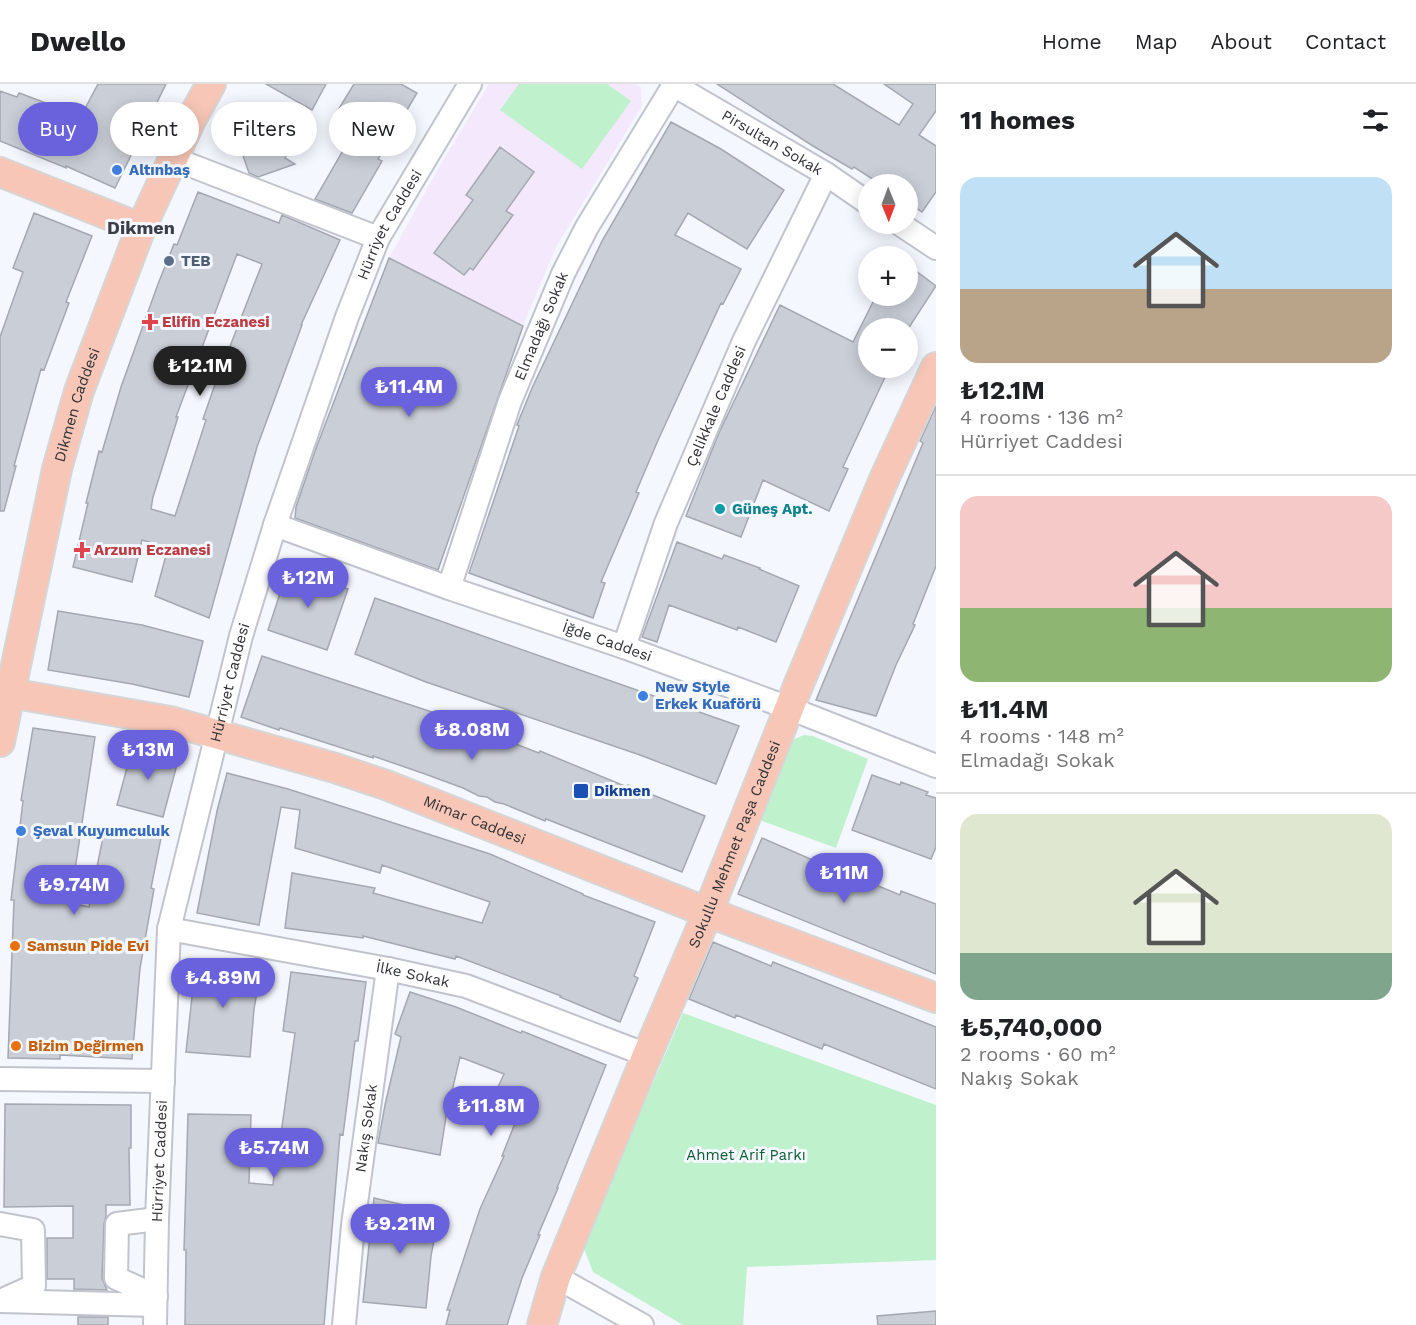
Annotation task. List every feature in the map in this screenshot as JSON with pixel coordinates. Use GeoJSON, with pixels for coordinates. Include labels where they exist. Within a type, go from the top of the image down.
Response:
{"type":"FeatureCollection","features":[{"type":"Feature","properties":{"kind":"main road","name":"Dikmen Caddesi"},"geometry":{"type":"LineString","coordinates":[[0,742],[5,693],[57,469],[75,402],[141,228],[172,158],[211,84]]}},
{"type":"Feature","properties":{"kind":"main road"},"geometry":{"type":"LineString","coordinates":[[0,172],[141,228]]}},
{"type":"Feature","properties":{"kind":"main road","name":"Sokullu Mehmet Paşa Caddesi"},"geometry":{"type":"LineString","coordinates":[[542,1325],[556,1277],[708,912],[789,708],[885,477],[936,367]]}},
{"type":"Feature","properties":{"kind":"main road","name":"Mimar Caddesi"},"geometry":{"type":"LineString","coordinates":[[5,693],[121,711],[218,734],[386,785],[708,912],[936,998]]}},
{"type":"Feature","properties":{"kind":"street","name":"Hürriyet Caddesi"},"geometry":{"type":"LineString","coordinates":[[155,1309],[169,929],[241,636],[346,317],[378,238],[470,84]]}},
{"type":"Feature","properties":{"kind":"street","name":"Pirsultan Sokak"},"geometry":{"type":"LineString","coordinates":[[673,85],[826,174],[858,196]]}},
{"type":"Feature","properties":{"kind":"street","name":"Elmadağı Sokak"},"geometry":{"type":"LineString","coordinates":[[449,588],[510,401],[562,274],[587,227],[673,85]]}},
{"type":"Feature","properties":{"kind":"street"},"geometry":{"type":"LineString","coordinates":[[172,158],[378,238]]}},
{"type":"Feature","properties":{"kind":"street","name":"Çelikkale Caddesi"},"geometry":{"type":"LineString","coordinates":[[624,647],[666,523],[744,341],[826,174]]}},
{"type":"Feature","properties":{"kind":"street"},"geometry":{"type":"LineString","coordinates":[[915,234],[936,248]]}},
{"type":"Feature","properties":{"kind":"street","name":"İğde Caddesi"},"geometry":{"type":"LineString","coordinates":[[276,525],[449,588],[624,647],[789,708],[936,766]]}},
{"type":"Feature","properties":{"kind":"street","name":"İlke Sokak"},"geometry":{"type":"LineString","coordinates":[[169,929],[388,969],[466,987],[647,1055]]}},
{"type":"Feature","properties":{"kind":"street","name":"Nakış Sokak"},"geometry":{"type":"LineString","coordinates":[[344,1325],[353,1225],[388,969]]}},
{"type":"Feature","properties":{"kind":"street"},"geometry":{"type":"LineString","coordinates":[[0,1079],[163,1081]]}},
{"type":"Feature","properties":{"kind":"street"},"geometry":{"type":"LineString","coordinates":[[155,1309],[116,1278],[116,1267],[117,1224],[157,1219]]}},
{"type":"Feature","properties":{"kind":"street"},"geometry":{"type":"LineString","coordinates":[[0,1224],[33,1230],[34,1286],[0,1301]]}},
{"type":"Feature","properties":{"kind":"street"},"geometry":{"type":"LineString","coordinates":[[556,1277],[642,1325]]}},
{"type":"Feature","properties":{"kind":"street"},"geometry":{"type":"LineString","coordinates":[[0,1301],[155,1309]]}},
{"type":"Feature","properties":{"kind":"shaded area"},"geometry":{"type":"Polygon","coordinates":[[[489,84],[635,84],[641,87],[642,106],[556,247],[523,326],[389,258],[438,169],[489,84]]]}},
{"type":"Feature","properties":{"kind":"green space"},"geometry":{"type":"Polygon","coordinates":[[[519,84],[607,84],[631,101],[582,169],[500,110],[519,84]]]}},
{"type":"Feature","properties":{"kind":"green space"},"geometry":{"type":"Polygon","coordinates":[[[804,735],[813,736],[868,759],[836,848],[759,820],[788,747],[792,740],[804,735]]]}},
{"type":"Feature","properties":{"kind":"green space","name":"Ahmet Arif Parkı"},"geometry":{"type":"Polygon","coordinates":[[[683,1013],[936,1105],[936,1260],[747,1267],[743,1325],[683,1325],[593,1272],[583,1246],[683,1013]]]}},
{"type":"Feature","properties":{"kind":"building"},"geometry":{"type":"Polygon","coordinates":[[[98,84],[166,84],[157,102],[110,102],[110,156],[131,156],[115,188],[66,166],[66,168],[37,156],[98,156],[98,102],[88,102],[98,84]]]}},
{"type":"Feature","properties":{"kind":"building"},"geometry":{"type":"Polygon","coordinates":[[[266,84],[326,84],[316,102],[298,102],[266,84]]]}},
{"type":"Feature","properties":{"kind":"building"},"geometry":{"type":"Polygon","coordinates":[[[354,84],[401,84],[417,93],[412,102],[343,102],[354,84]]]}},
{"type":"Feature","properties":{"kind":"building"},"geometry":{"type":"Polygon","coordinates":[[[717,84],[833,84],[899,125],[913,104],[884,84],[936,84],[936,111],[919,135],[936,146],[936,192],[922,212],[918,209],[918,174],[865,174],[813,146],[717,84]]]}},
{"type":"Feature","properties":{"kind":"building"},"geometry":{"type":"Polygon","coordinates":[[[0,91],[17,97],[19,93],[43,102],[18,102],[18,148],[0,141],[0,91]]]}},
{"type":"Feature","properties":{"kind":"building"},"geometry":{"type":"Polygon","coordinates":[[[671,122],[721,149],[784,190],[747,249],[688,213],[675,235],[741,269],[723,304],[721,303],[636,492],[639,493],[601,582],[605,583],[593,618],[469,573],[519,426],[517,425],[532,388],[602,241],[671,122]]]}},
{"type":"Feature","properties":{"kind":"building"},"geometry":{"type":"Polygon","coordinates":[[[500,147],[534,172],[506,211],[513,215],[473,270],[470,268],[464,275],[434,253],[473,200],[466,195],[500,147]]]}},
{"type":"Feature","properties":{"kind":"building"},"geometry":{"type":"Polygon","coordinates":[[[243,156],[286,156],[285,158],[295,164],[258,177],[249,173],[243,156]]]}},
{"type":"Feature","properties":{"kind":"building"},"geometry":{"type":"Polygon","coordinates":[[[340,156],[380,156],[378,159],[382,161],[352,213],[315,199],[340,156]]]}},
{"type":"Feature","properties":{"kind":"building"},"geometry":{"type":"Polygon","coordinates":[[[198,192],[279,223],[282,215],[340,240],[301,325],[257,447],[209,618],[155,596],[168,548],[142,540],[132,582],[73,567],[99,451],[102,452],[121,387],[158,284],[174,244],[177,245],[198,192]],[[237,254],[176,417],[178,417],[151,509],[175,516],[206,420],[203,419],[213,390],[262,264],[237,254]]]}},
{"type":"Feature","properties":{"kind":"building"},"geometry":{"type":"Polygon","coordinates":[[[34,213],[92,236],[66,302],[69,303],[44,370],[41,369],[4,511],[0,511],[0,337],[23,272],[13,268],[34,213]]]}},
{"type":"Feature","properties":{"kind":"building"},"geometry":{"type":"Polygon","coordinates":[[[389,258],[523,326],[438,570],[295,518],[296,507],[315,451],[389,258]]]}},
{"type":"Feature","properties":{"kind":"building"},"geometry":{"type":"Polygon","coordinates":[[[918,272],[936,286],[915,318],[865,318],[871,306],[918,306],[918,272]]]}},
{"type":"Feature","properties":{"kind":"building"},"geometry":{"type":"Polygon","coordinates":[[[780,305],[853,342],[858,332],[858,378],[885,378],[843,467],[848,469],[829,511],[763,480],[741,537],[686,516],[718,435],[780,305]]]}},
{"type":"Feature","properties":{"kind":"building"},"geometry":{"type":"Polygon","coordinates":[[[936,406],[936,566],[913,624],[915,625],[876,716],[816,700],[923,443],[920,441],[936,406]]]}},
{"type":"Feature","properties":{"kind":"building"},"geometry":{"type":"Polygon","coordinates":[[[677,542],[722,559],[724,555],[799,586],[776,642],[669,605],[657,642],[642,637],[677,542]]]}},
{"type":"Feature","properties":{"kind":"building"},"geometry":{"type":"Polygon","coordinates":[[[288,569],[348,589],[327,650],[268,630],[288,569]]]}},
{"type":"Feature","properties":{"kind":"building"},"geometry":{"type":"Polygon","coordinates":[[[375,598],[739,726],[716,784],[640,755],[426,682],[355,654],[375,598]]]}},
{"type":"Feature","properties":{"kind":"building"},"geometry":{"type":"Polygon","coordinates":[[[58,611],[142,625],[203,641],[189,697],[132,684],[48,670],[58,611]]]}},
{"type":"Feature","properties":{"kind":"building"},"geometry":{"type":"Polygon","coordinates":[[[262,656],[441,715],[705,816],[682,872],[425,774],[373,756],[373,758],[241,717],[262,656]]]}},
{"type":"Feature","properties":{"kind":"building"},"geometry":{"type":"Polygon","coordinates":[[[33,728],[95,737],[70,903],[89,907],[105,827],[161,838],[151,888],[154,889],[140,968],[132,1059],[60,1055],[60,1059],[8,1058],[14,900],[11,900],[23,801],[21,800],[33,728]]]}},
{"type":"Feature","properties":{"kind":"building"},"geometry":{"type":"Polygon","coordinates":[[[133,745],[179,757],[163,817],[117,805],[133,745]]]}},
{"type":"Feature","properties":{"kind":"building"},"geometry":{"type":"Polygon","coordinates":[[[227,773],[288,789],[490,854],[583,895],[655,922],[634,976],[638,978],[620,1022],[561,996],[456,956],[455,959],[363,936],[363,938],[285,928],[292,873],[375,888],[373,893],[482,923],[490,902],[382,865],[380,873],[295,848],[300,810],[281,807],[259,925],[197,913],[217,811],[227,773]]]}},
{"type":"Feature","properties":{"kind":"building"},"geometry":{"type":"Polygon","coordinates":[[[872,775],[900,785],[901,782],[928,792],[926,795],[936,798],[936,847],[931,859],[852,830],[872,775]]]}},
{"type":"Feature","properties":{"kind":"building"},"geometry":{"type":"Polygon","coordinates":[[[762,838],[815,861],[817,858],[900,895],[901,891],[936,904],[936,974],[738,894],[762,838]]]}},
{"type":"Feature","properties":{"kind":"building"},"geometry":{"type":"Polygon","coordinates":[[[713,942],[771,966],[773,962],[936,1027],[936,1089],[824,1044],[822,1049],[689,999],[713,942]]]}},
{"type":"Feature","properties":{"kind":"building"},"geometry":{"type":"Polygon","coordinates":[[[196,960],[261,969],[254,1009],[250,1057],[186,1052],[196,960]]]}},
{"type":"Feature","properties":{"kind":"building"},"geometry":{"type":"Polygon","coordinates":[[[291,972],[366,982],[358,1041],[355,1041],[343,1135],[340,1134],[324,1325],[185,1325],[186,1250],[184,1250],[188,1114],[251,1115],[249,1183],[273,1185],[277,1141],[280,1141],[295,1033],[283,1031],[291,972]]]}},
{"type":"Feature","properties":{"kind":"building"},"geometry":{"type":"Polygon","coordinates":[[[410,992],[456,1007],[521,1033],[522,1031],[606,1065],[538,1235],[540,1235],[522,1278],[507,1325],[446,1325],[450,1310],[447,1310],[480,1209],[504,1156],[502,1156],[525,1098],[498,1087],[504,1074],[460,1057],[440,1155],[378,1143],[401,1037],[395,1034],[410,992]]]}},
{"type":"Feature","properties":{"kind":"building"},"geometry":{"type":"Polygon","coordinates":[[[5,1104],[131,1105],[130,1205],[106,1205],[102,1278],[107,1290],[74,1289],[74,1279],[47,1279],[47,1238],[73,1238],[73,1206],[4,1207],[5,1104]]]}},
{"type":"Feature","properties":{"kind":"building"},"geometry":{"type":"Polygon","coordinates":[[[374,1198],[439,1213],[431,1256],[426,1308],[363,1302],[374,1198]]]}},
{"type":"Feature","properties":{"kind":"building"},"geometry":{"type":"Polygon","coordinates":[[[936,1311],[936,1325],[878,1325],[877,1316],[936,1311]]]}},
{"type":"Feature","properties":{"kind":"building"},"geometry":{"type":"Polygon","coordinates":[[[78,1317],[108,1317],[108,1325],[78,1325],[78,1317]]]}},
{"type":"Feature","properties":{"kind":"place","name":"Altınbaş"},"geometry":{"type":"Point","coordinates":[117,170]}},
{"type":"Feature","properties":{"kind":"place","name":"TEB"},"geometry":{"type":"Point","coordinates":[169,261]}},
{"type":"Feature","properties":{"kind":"place","name":"Elifin Eczanesi"},"geometry":{"type":"Point","coordinates":[150,322]}},
{"type":"Feature","properties":{"kind":"place","name":"Güneş Apt."},"geometry":{"type":"Point","coordinates":[720,509]}},
{"type":"Feature","properties":{"kind":"place","name":"Arzum Eczanesi"},"geometry":{"type":"Point","coordinates":[82,550]}},
{"type":"Feature","properties":{"kind":"place","name":"New Style Erkek Kuaförü"},"geometry":{"type":"Point","coordinates":[643,696]}},
{"type":"Feature","properties":{"kind":"place","name":"Dikmen"},"geometry":{"type":"Point","coordinates":[581,791]}},
{"type":"Feature","properties":{"kind":"place","name":"Şeval Kuyumculuk"},"geometry":{"type":"Point","coordinates":[21,831]}},
{"type":"Feature","properties":{"kind":"place","name":"Samsun Pide Evi"},"geometry":{"type":"Point","coordinates":[15,946]}},
{"type":"Feature","properties":{"kind":"place","name":"Bizim Değirmen"},"geometry":{"type":"Point","coordinates":[16,1046]}},
{"type":"Feature","properties":{"kind":"district","name":"Dikmen"},"geometry":{"type":"Point","coordinates":[141,228]}}]}
